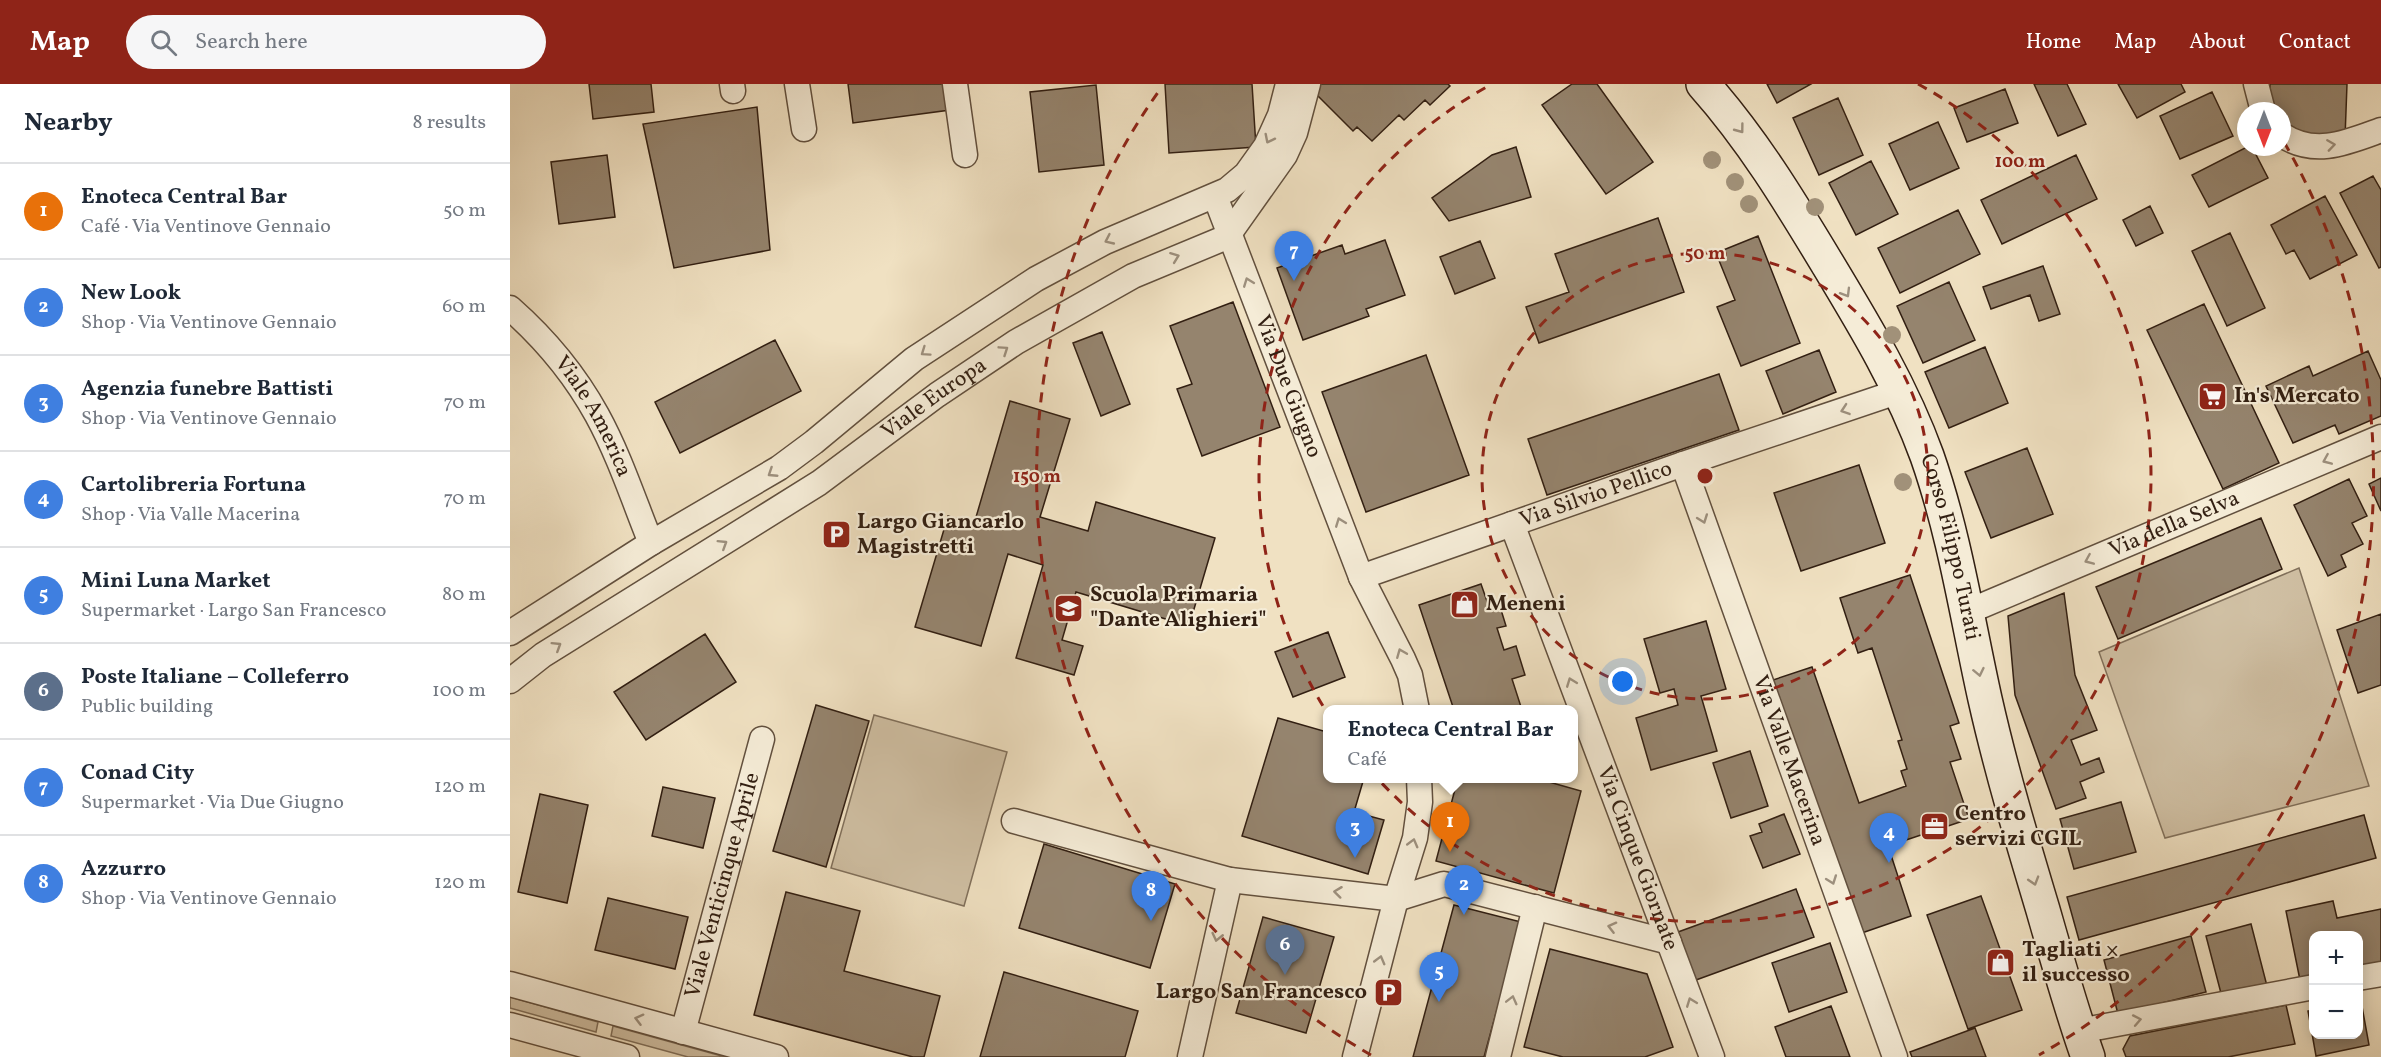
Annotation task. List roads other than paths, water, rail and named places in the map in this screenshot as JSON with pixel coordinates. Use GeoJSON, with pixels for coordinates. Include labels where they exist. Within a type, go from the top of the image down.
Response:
{"type":"FeatureCollection","features":[{"type":"Feature","properties":{"kind":"main road","name":"Corso Filippo Turati"},"geometry":{"type":"LineString","coordinates":[[1703,84],[1768,168],[1876,342],[1921,440],[1957,560],[1984,694],[2004,771],[2084,1044]]}},
{"type":"Feature","properties":{"kind":"street"},"geometry":{"type":"LineString","coordinates":[[797,84],[804,129]]}},
{"type":"Feature","properties":{"kind":"street"},"geometry":{"type":"LineString","coordinates":[[955,84],[965,155]]}},
{"type":"Feature","properties":{"kind":"street","name":"Viale Europa"},"geometry":{"type":"LineString","coordinates":[[510,633],[651,543],[779,468],[914,359],[1036,279],[1105,242],[1215,196],[1239,181],[1254,165],[1271,136],[1288,84]]}},
{"type":"Feature","properties":{"kind":"street","name":"Viale Europa"},"geometry":{"type":"LineString","coordinates":[[510,681],[543,655],[819,483],[937,395],[1016,342],[1124,280],[1229,234],[1286,155],[1295,133],[1308,84]]}},
{"type":"Feature","properties":{"kind":"street"},"geometry":{"type":"LineString","coordinates":[[2256,84],[2261,102]]}},
{"type":"Feature","properties":{"kind":"street"},"geometry":{"type":"LineString","coordinates":[[2291,141],[2315,147],[2339,144],[2378,129]]}},
{"type":"Feature","properties":{"kind":"street","name":"Via Due Giugno"},"geometry":{"type":"LineString","coordinates":[[1215,196],[1362,577],[1383,621],[1396,641],[1410,675],[1416,705]]}},
{"type":"Feature","properties":{"kind":"street","name":"Viale America"},"geometry":{"type":"LineString","coordinates":[[510,308],[559,360],[588,399],[605,431],[651,543]]}},
{"type":"Feature","properties":{"kind":"street","name":"Via Silvio Pellico"},"geometry":{"type":"LineString","coordinates":[[1362,577],[1683,464],[1900,391]]}},
{"type":"Feature","properties":{"kind":"street","name":"Via della Selva"},"geometry":{"type":"LineString","coordinates":[[1966,612],[2381,437]]}},
{"type":"Feature","properties":{"kind":"street","name":"Via Valle Macerina"},"geometry":{"type":"LineString","coordinates":[[1683,464],[1895,1057]]}},
{"type":"Feature","properties":{"kind":"street","name":"Via Cinque Giornate"},"geometry":{"type":"LineString","coordinates":[[1512,524],[1712,1057]]}},
{"type":"Feature","properties":{"kind":"street","name":"Viale Venticinque Aprile"},"geometry":{"type":"LineString","coordinates":[[683,1032],[762,739]]}},
{"type":"Feature","properties":{"kind":"street"},"geometry":{"type":"LineString","coordinates":[[1355,1057],[1396,899],[1415,838],[1420,802],[1419,783]]}},
{"type":"Feature","properties":{"kind":"street"},"geometry":{"type":"LineString","coordinates":[[1014,821],[1230,880],[1396,899],[1444,884],[1669,942]]}},
{"type":"Feature","properties":{"kind":"street"},"geometry":{"type":"LineString","coordinates":[[1190,1057],[1230,880]]}},
{"type":"Feature","properties":{"kind":"street"},"geometry":{"type":"LineString","coordinates":[[1498,1057],[1535,907]]}},
{"type":"Feature","properties":{"kind":"street"},"geometry":{"type":"LineString","coordinates":[[2363,977],[2381,974]]}},
{"type":"Feature","properties":{"kind":"street"},"geometry":{"type":"LineString","coordinates":[[510,984],[776,1057]]}},
{"type":"Feature","properties":{"kind":"street"},"geometry":{"type":"LineString","coordinates":[[2084,1044],[2309,988]]}},
{"type":"Feature","properties":{"kind":"street"},"geometry":{"type":"LineString","coordinates":[[510,1025],[627,1057]]}},
{"type":"Feature","properties":{"kind":"place","name":"Conad City"},"geometry":{"type":"Point","coordinates":[1294,281]}},
{"type":"Feature","properties":{"kind":"place","name":"In's Mercato"},"geometry":{"type":"Point","coordinates":[2213,396]}},
{"type":"Feature","properties":{"kind":"place","name":"Largo Giancarlo Magistretti"},"geometry":{"type":"Point","coordinates":[836,535]}},
{"type":"Feature","properties":{"kind":"place","name":"Meneni"},"geometry":{"type":"Point","coordinates":[1465,604]}},
{"type":"Feature","properties":{"kind":"place","name":"Scuola Primaria \"Dante Alighieri\""},"geometry":{"type":"Point","coordinates":[1069,608]}},
{"type":"Feature","properties":{"kind":"place","name":"Centro servizi CGIL"},"geometry":{"type":"Point","coordinates":[1934,827]}},
{"type":"Feature","properties":{"kind":"place","name":"Enoteca Central Bar"},"geometry":{"type":"Point","coordinates":[1450,852]}},
{"type":"Feature","properties":{"kind":"place","name":"Agenzia funebre Battisti"},"geometry":{"type":"Point","coordinates":[1355,858]}},
{"type":"Feature","properties":{"kind":"place","name":"Cartolibreria Fortuna"},"geometry":{"type":"Point","coordinates":[1889,863]}},
{"type":"Feature","properties":{"kind":"place","name":"New Look"},"geometry":{"type":"Point","coordinates":[1464,915]}},
{"type":"Feature","properties":{"kind":"place","name":"Azzurro"},"geometry":{"type":"Point","coordinates":[1151,921]}},
{"type":"Feature","properties":{"kind":"place","name":"Tagliati × il successo"},"geometry":{"type":"Point","coordinates":[2001,963]}},
{"type":"Feature","properties":{"kind":"place","name":"Poste Italiane – Colleferro"},"geometry":{"type":"Point","coordinates":[1285,975]}},
{"type":"Feature","properties":{"kind":"place","name":"Largo San Francesco"},"geometry":{"type":"Point","coordinates":[1388,992]}},
{"type":"Feature","properties":{"kind":"place","name":"Mini Luna Market"},"geometry":{"type":"Point","coordinates":[1439,1002]}}]}
